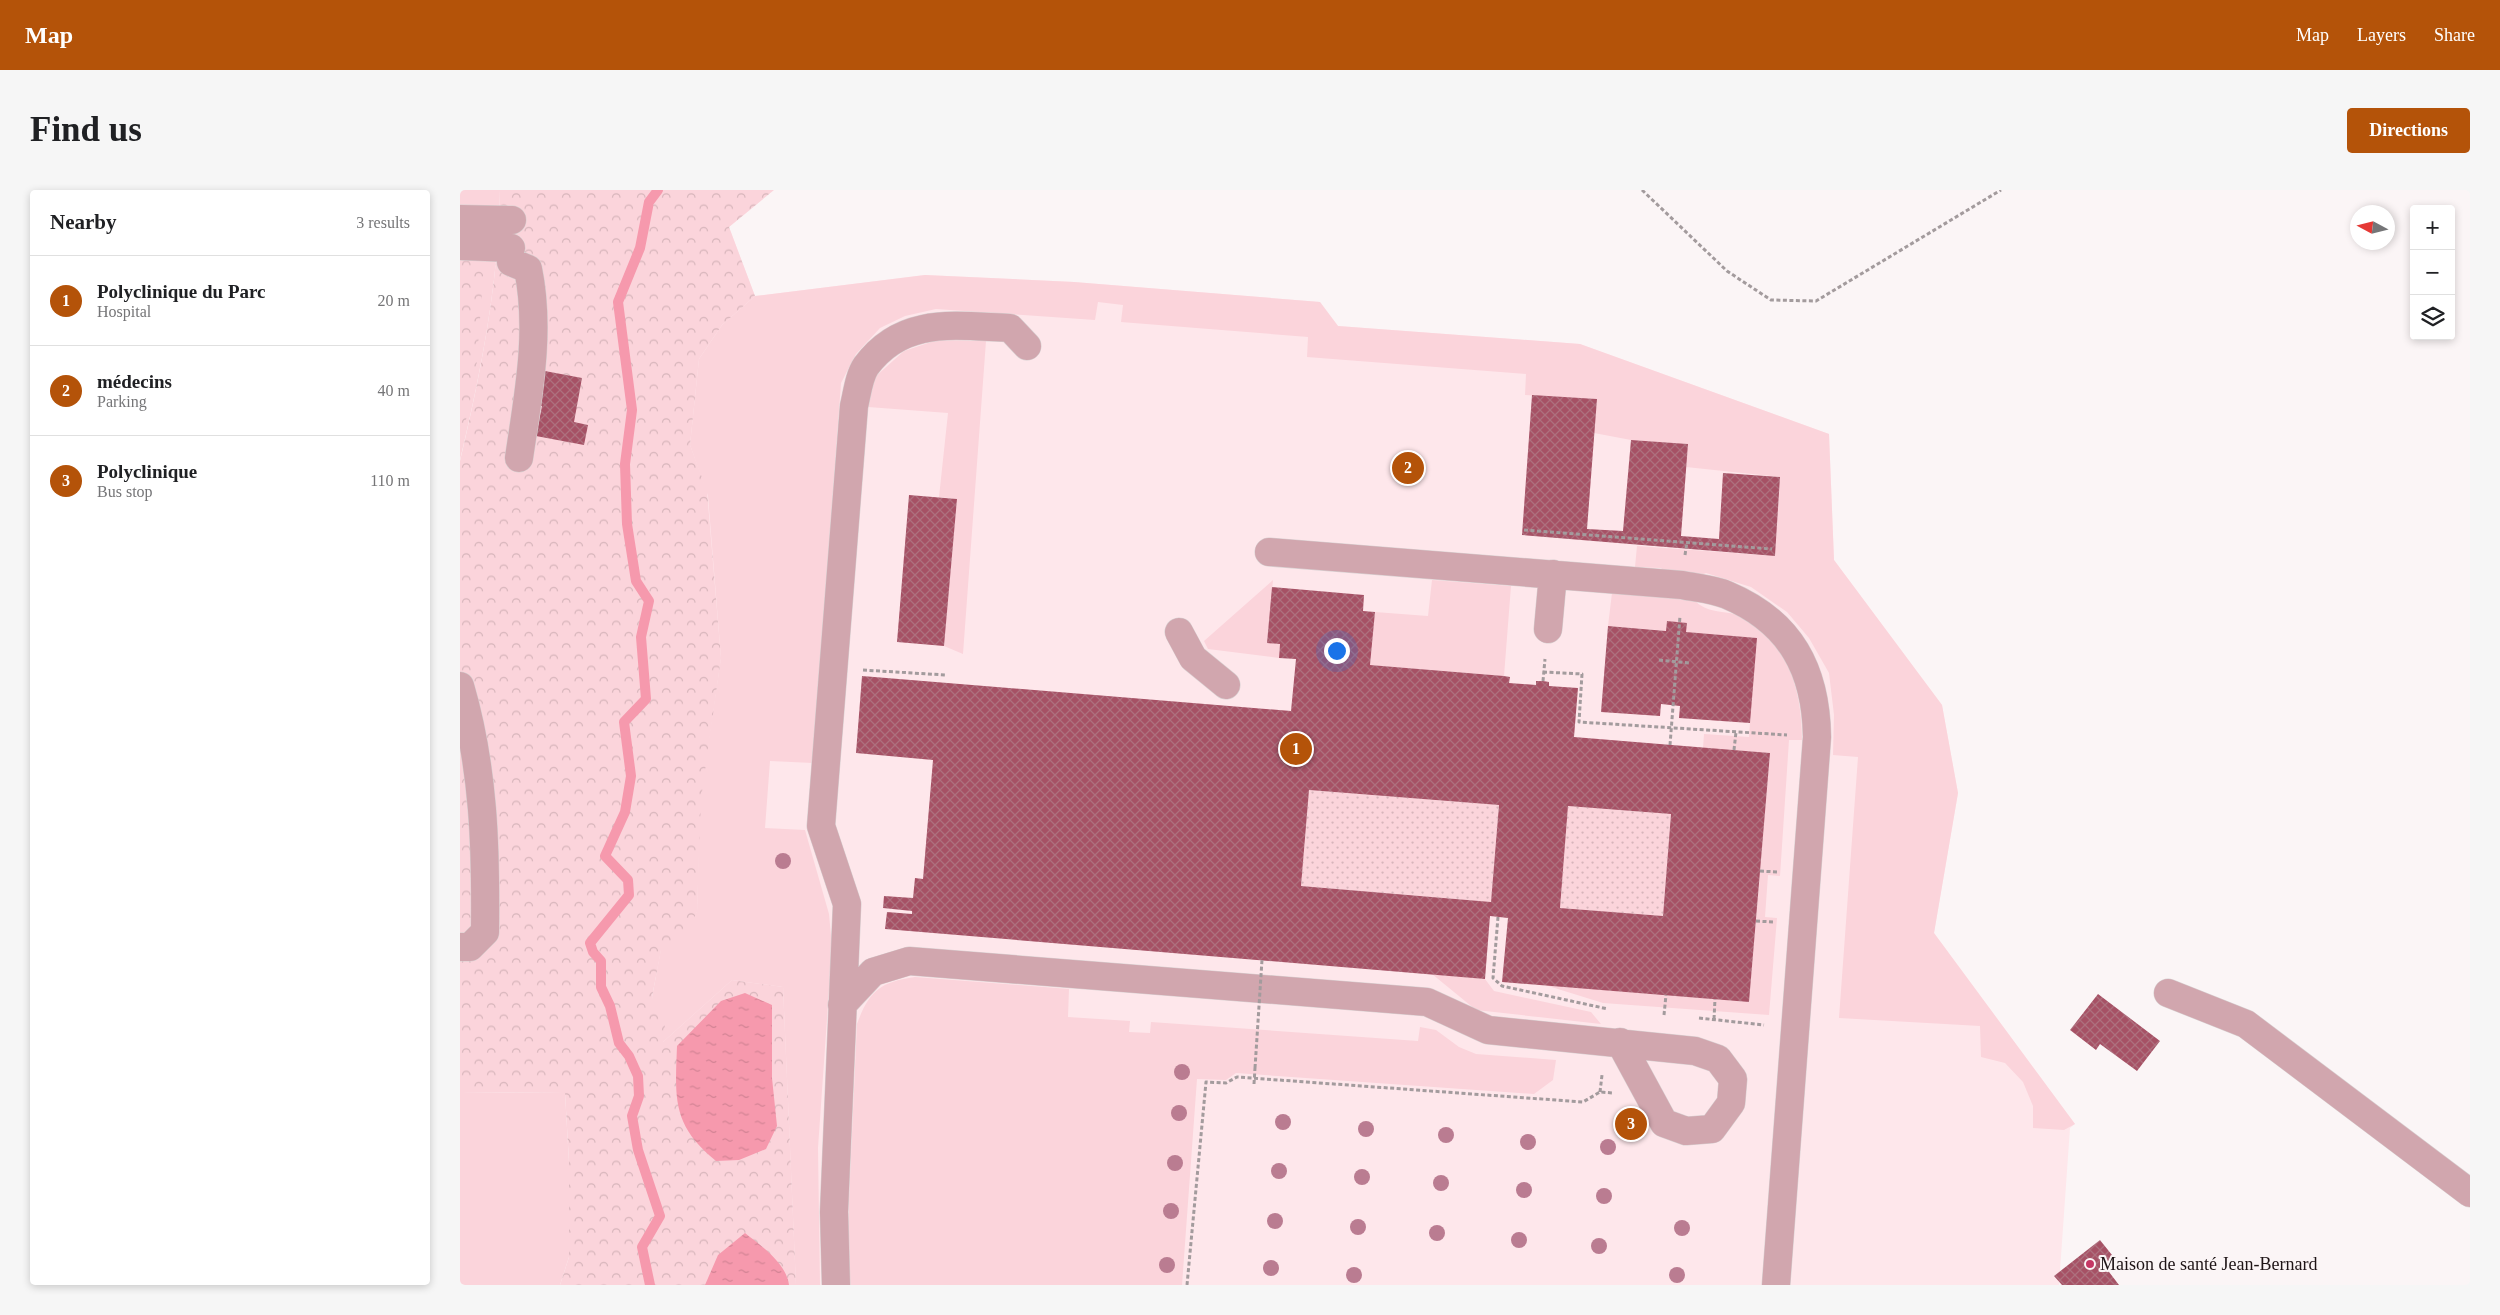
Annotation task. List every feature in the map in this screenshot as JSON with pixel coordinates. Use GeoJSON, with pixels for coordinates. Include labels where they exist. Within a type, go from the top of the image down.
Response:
{"type":"FeatureCollection","features":[{"type":"Feature","properties":{"kind":"street"},"geometry":{"type":"LineString","coordinates":[[460,219],[512,220]]}},
{"type":"Feature","properties":{"kind":"street"},"geometry":{"type":"LineString","coordinates":[[460,246],[511,255],[528,269],[534,298],[532,366],[519,458]]}},
{"type":"Feature","properties":{"kind":"street"},"geometry":{"type":"LineString","coordinates":[[836,1285],[834,1212],[847,904],[821,826],[854,406],[865,367],[892,339],[934,326],[1010,328],[1028,346]]}},
{"type":"Feature","properties":{"kind":"street"},"geometry":{"type":"LineString","coordinates":[[1269,552],[1682,585],[1725,594],[1756,609],[1792,644],[1810,680],[1817,714],[1817,737],[1797,1028],[1776,1285]]}},
{"type":"Feature","properties":{"kind":"street"},"geometry":{"type":"LineString","coordinates":[[1548,628],[1553,574]]}},
{"type":"Feature","properties":{"kind":"street"},"geometry":{"type":"LineString","coordinates":[[1179,632],[1193,658],[1226,685]]}},
{"type":"Feature","properties":{"kind":"street"},"geometry":{"type":"LineString","coordinates":[[460,686],[467,710],[481,784],[486,877],[485,932],[470,947],[460,947]]}},
{"type":"Feature","properties":{"kind":"street"},"geometry":{"type":"LineString","coordinates":[[842,1005],[873,972],[909,961],[1427,1002],[1488,1030],[1612,1042]]}},
{"type":"Feature","properties":{"kind":"street"},"geometry":{"type":"LineString","coordinates":[[2168,994],[2246,1024],[2470,1193]]}},
{"type":"Feature","properties":{"kind":"path"},"geometry":{"type":"LineString","coordinates":[[1642,190],[1726,271],[1771,300],[1816,301],[2000,190]]}},
{"type":"Feature","properties":{"kind":"path"},"geometry":{"type":"LineString","coordinates":[[1524,530],[1772,549]]}},
{"type":"Feature","properties":{"kind":"path"},"geometry":{"type":"LineString","coordinates":[[1670,745],[1687,542]]}},
{"type":"Feature","properties":{"kind":"path"},"geometry":{"type":"LineString","coordinates":[[1659,660],[1689,663]]}},
{"type":"Feature","properties":{"kind":"path"},"geometry":{"type":"LineString","coordinates":[[834,668],[945,675]]}},
{"type":"Feature","properties":{"kind":"path"},"geometry":{"type":"LineString","coordinates":[[1543,672],[1582,674],[1579,722],[1817,737]]}},
{"type":"Feature","properties":{"kind":"path"},"geometry":{"type":"LineString","coordinates":[[1734,750],[1736,732]]}},
{"type":"Feature","properties":{"kind":"path"},"geometry":{"type":"LineString","coordinates":[[1498,917],[1493,978],[1502,986],[1618,1010]]}},
{"type":"Feature","properties":{"kind":"path"},"geometry":{"type":"LineString","coordinates":[[1254,1084],[1262,960]]}},
{"type":"Feature","properties":{"kind":"path"},"geometry":{"type":"LineString","coordinates":[[1664,1015],[1666,995]]}},
{"type":"Feature","properties":{"kind":"path"},"geometry":{"type":"LineString","coordinates":[[1714,1020],[1716,999]]}},
{"type":"Feature","properties":{"kind":"path"},"geometry":{"type":"LineString","coordinates":[[1187,1285],[1206,1082],[1226,1083],[1237,1077],[1583,1102],[1600,1092],[1612,1042],[1608,1009]]}},
{"type":"Feature","properties":{"kind":"path"},"geometry":{"type":"LineString","coordinates":[[1655,1014],[1674,1016]]}},
{"type":"Feature","properties":{"kind":"path"},"geometry":{"type":"LineString","coordinates":[[1694,1018],[1797,1028]]}},
{"type":"Feature","properties":{"kind":"shaded area"},"geometry":{"type":"Polygon","coordinates":[[[774,190],[729,227],[755,296],[925,275],[1074,282],[1320,302],[1338,326],[1580,344],[1829,434],[1834,560],[1942,705],[1958,793],[1934,933],[2075,1124],[2070,1128],[2059,1285],[670,1285],[627,301],[774,190]]]}},
{"type":"Feature","properties":{"kind":"green space"},"geometry":{"type":"Polygon","coordinates":[[[460,190],[500,190],[496,258],[488,326],[460,460],[460,190]]]}},
{"type":"Feature","properties":{"kind":"green space"},"geometry":{"type":"Polygon","coordinates":[[[500,190],[774,190],[729,227],[755,296],[722,325],[699,359],[690,445],[707,491],[721,658],[701,799],[697,912],[679,945],[661,950],[652,997],[666,1017],[663,1042],[732,980],[783,987],[796,1285],[560,1285],[569,1257],[569,1162],[565,1093],[460,1092],[460,461],[488,326],[499,224],[500,190]]]}},
{"type":"Feature","properties":{"kind":"green space"},"geometry":{"type":"Polygon","coordinates":[[[460,252],[480,253],[484,266],[476,373],[460,448],[460,252]]]}},
{"type":"Feature","properties":{"kind":"green space"},"geometry":{"type":"Polygon","coordinates":[[[925,275],[1074,282],[1320,302],[1338,326],[1580,344],[1829,434],[1834,560],[1942,705],[1958,793],[1934,933],[2075,1124],[2064,1130],[2033,1128],[2033,1106],[2023,1082],[2005,1063],[1981,1057],[1980,1026],[1839,1018],[1858,757],[1833,755],[1834,715],[1829,673],[1809,638],[1787,612],[1751,587],[1706,573],[1691,579],[1672,578],[1661,568],[1635,567],[1637,546],[1775,556],[1780,477],[1686,467],[1688,444],[1631,440],[1594,433],[1597,399],[1525,395],[1526,374],[1307,357],[1308,337],[1121,322],[1123,305],[1098,302],[1095,320],[936,309],[905,316],[880,328],[856,354],[841,383],[813,763],[770,761],[765,828],[805,830],[829,914],[832,947],[818,1148],[820,1285],[796,1285],[783,987],[732,980],[663,1042],[652,997],[661,949],[697,912],[700,799],[721,658],[708,496],[690,445],[699,359],[722,325],[755,296],[925,275]]]}},
{"type":"Feature","properties":{"kind":"green space"},"geometry":{"type":"Polygon","coordinates":[[[937,340],[986,341],[963,654],[944,646],[957,499],[939,497],[948,413],[868,407],[875,377],[904,351],[937,340]]]}},
{"type":"Feature","properties":{"kind":"green space"},"geometry":{"type":"Polygon","coordinates":[[[1273,580],[1267,642],[1280,644],[1279,658],[1208,649],[1204,641],[1273,580]]]}},
{"type":"Feature","properties":{"kind":"green space"},"geometry":{"type":"Polygon","coordinates":[[[1432,580],[1511,586],[1504,676],[1370,665],[1375,612],[1428,616],[1432,580]]]}},
{"type":"Feature","properties":{"kind":"green space"},"geometry":{"type":"Polygon","coordinates":[[[1669,592],[1690,594],[1704,608],[1741,616],[1757,625],[1771,638],[1781,652],[1790,669],[1795,686],[1799,704],[1802,740],[1789,740],[1780,876],[1768,875],[1765,917],[1777,918],[1769,1015],[1603,1003],[1545,985],[1749,1002],[1770,753],[1703,748],[1704,734],[1749,737],[1756,638],[1608,626],[1612,593],[1657,597],[1669,592]]]}},
{"type":"Feature","properties":{"kind":"green space"},"geometry":{"type":"Polygon","coordinates":[[[1309,790],[1499,805],[1491,902],[1301,886],[1309,790]]]}},
{"type":"Feature","properties":{"kind":"green space"},"geometry":{"type":"Polygon","coordinates":[[[1568,806],[1671,814],[1663,916],[1560,908],[1568,806]]]}},
{"type":"Feature","properties":{"kind":"green space"},"geometry":{"type":"Polygon","coordinates":[[[1432,974],[1485,979],[1494,991],[1591,1012],[1601,1024],[1476,1010],[1432,974]]]}},
{"type":"Feature","properties":{"kind":"green space"},"geometry":{"type":"Polygon","coordinates":[[[915,977],[1069,989],[1068,1017],[1130,1021],[1129,1032],[1150,1033],[1151,1022],[1418,1041],[1420,1027],[1436,1030],[1459,1047],[1476,1054],[1556,1060],[1553,1080],[1534,1094],[1236,1073],[1226,1080],[1197,1079],[1182,1285],[849,1285],[847,1243],[857,1024],[866,1003],[877,990],[884,985],[915,977]]]}},
{"type":"Feature","properties":{"kind":"green space"},"geometry":{"type":"Polygon","coordinates":[[[460,1092],[565,1093],[569,1162],[569,1257],[560,1285],[460,1285],[460,1092]]]}},
{"type":"Feature","properties":{"kind":"water"},"geometry":{"type":"Polygon","coordinates":[[[745,993],[772,1005],[772,1078],[777,1126],[766,1149],[739,1160],[716,1161],[691,1135],[679,1110],[676,1081],[677,1046],[721,1001],[745,993]]]}},
{"type":"Feature","properties":{"kind":"water"},"geometry":{"type":"Polygon","coordinates":[[[745,1233],[778,1262],[787,1277],[789,1285],[705,1285],[718,1255],[745,1233]]]}},
{"type":"Feature","properties":{"kind":"building"},"geometry":{"type":"Polygon","coordinates":[[[545,371],[582,378],[574,422],[588,425],[584,445],[536,436],[542,406],[539,406],[545,371]]]}},
{"type":"Feature","properties":{"kind":"building"},"geometry":{"type":"Polygon","coordinates":[[[1532,395],[1597,399],[1587,529],[1623,531],[1631,440],[1688,444],[1681,536],[1719,539],[1723,473],[1780,477],[1775,556],[1522,535],[1532,395]]]}},
{"type":"Feature","properties":{"kind":"building"},"geometry":{"type":"Polygon","coordinates":[[[909,495],[957,499],[944,646],[897,642],[909,495]]]}},
{"type":"Feature","properties":{"kind":"building"},"geometry":{"type":"Polygon","coordinates":[[[1272,587],[1364,595],[1363,611],[1375,612],[1370,665],[1504,676],[1510,677],[1509,683],[1536,685],[1536,681],[1543,681],[1549,682],[1549,686],[1578,688],[1574,737],[1770,753],[1749,1002],[1502,982],[1508,918],[1490,916],[1485,979],[885,929],[887,912],[912,914],[912,911],[883,908],[884,896],[913,898],[915,878],[923,879],[933,760],[856,753],[862,676],[1291,711],[1296,659],[1279,658],[1280,644],[1267,643],[1272,587]],[[1309,790],[1301,886],[1491,902],[1499,805],[1309,790]],[[1568,806],[1560,908],[1663,916],[1671,814],[1568,806]]]}},
{"type":"Feature","properties":{"kind":"building"},"geometry":{"type":"Polygon","coordinates":[[[1667,621],[1687,623],[1686,632],[1757,638],[1750,723],[1679,718],[1680,706],[1661,704],[1660,716],[1601,712],[1608,626],[1666,631],[1667,621]]]}},
{"type":"Feature","properties":{"kind":"building"},"geometry":{"type":"Polygon","coordinates":[[[2098,994],[2160,1041],[2137,1071],[2100,1044],[2096,1050],[2070,1030],[2098,994]]]}},
{"type":"Feature","properties":{"kind":"building","name":"Maison de santé Jean-Bernard"},"geometry":{"type":"Polygon","coordinates":[[[2100,1240],[2116,1260],[2106,1268],[2119,1285],[2062,1285],[2054,1276],[2100,1240]]]}},
{"type":"Feature","properties":{"kind":"waterway"},"geometry":{"type":"LineString","coordinates":[[650,1285],[642,1247],[660,1216],[638,1150],[632,1116],[639,1096],[638,1076],[629,1056],[619,1043],[610,1006],[601,987],[601,961],[593,952],[590,943],[629,895],[628,880],[605,856],[625,812],[631,776],[624,722],[646,699],[641,637],[649,601],[636,581],[627,524],[625,464],[632,410],[618,302],[640,248],[649,202],[658,190]]}},
{"type":"Feature","properties":{"kind":"place","name":"médecins"},"geometry":{"type":"Point","coordinates":[1408,468]}},
{"type":"Feature","properties":{"kind":"place","name":"Polyclinique du Parc"},"geometry":{"type":"Point","coordinates":[1296,749]}},
{"type":"Feature","properties":{"kind":"place","name":"Polyclinique"},"geometry":{"type":"Point","coordinates":[1631,1124]}},
{"type":"Feature","properties":{"kind":"place","name":"Maison de santé Jean-Bernard"},"geometry":{"type":"Point","coordinates":[2090,1264]}}]}
